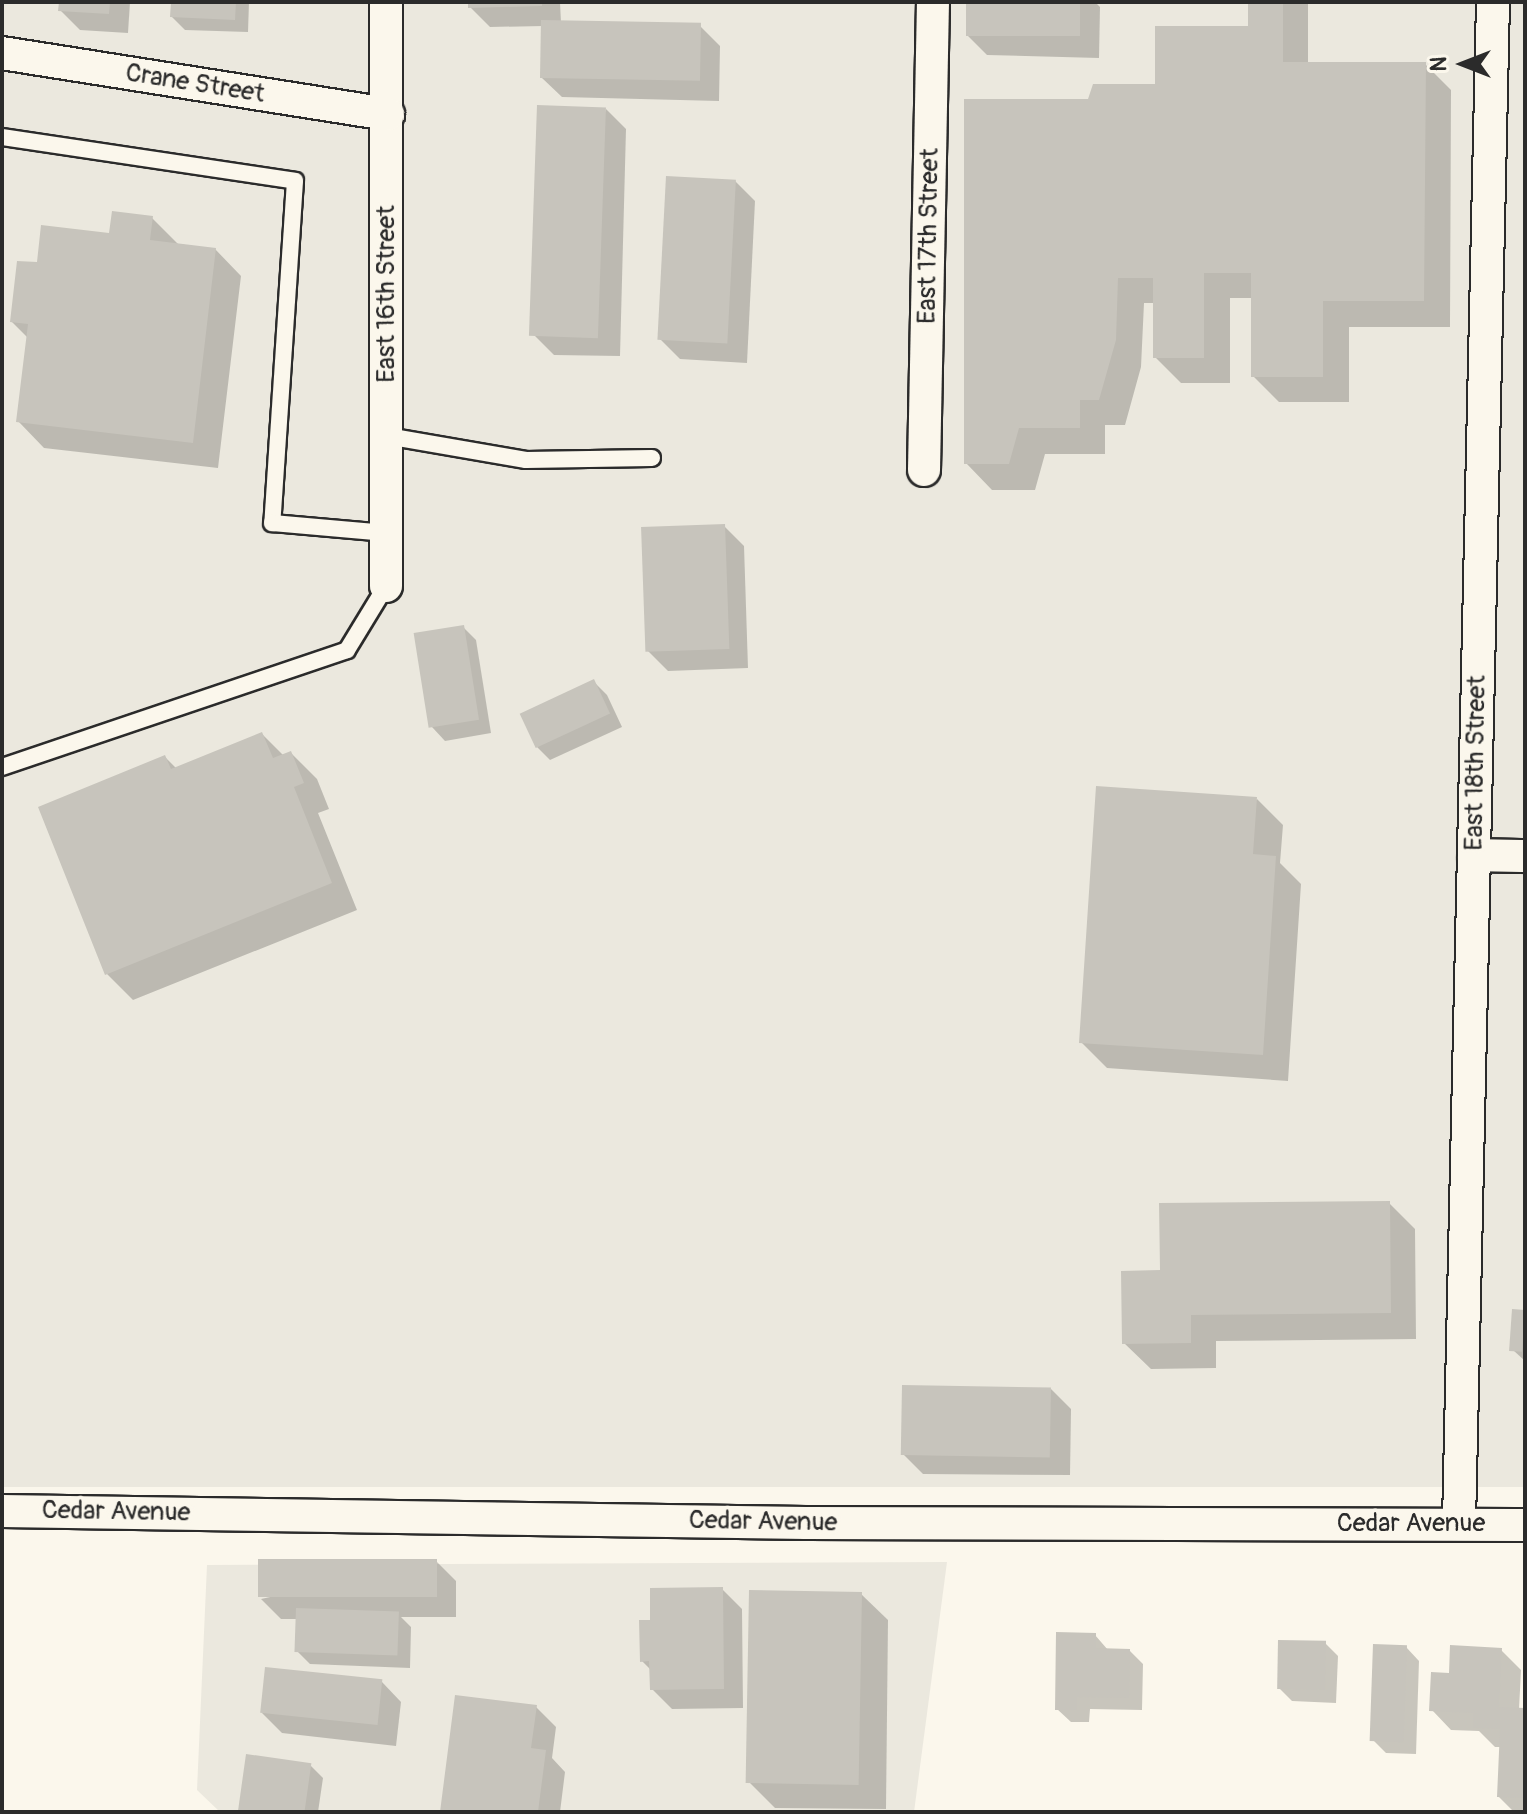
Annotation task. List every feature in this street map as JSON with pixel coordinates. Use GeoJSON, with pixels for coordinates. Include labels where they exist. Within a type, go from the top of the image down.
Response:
{"type":"FeatureCollection","features":[{"type":"Feature","properties":{"kind":"street","name":"East 16th Street"},"geometry":{"type":"LineString","coordinates":[[386,2],[386,586]]}},
{"type":"Feature","properties":{"kind":"street","name":"East 17th Street"},"geometry":{"type":"LineString","coordinates":[[924,470],[933,2]]}},
{"type":"Feature","properties":{"kind":"street","name":"East 18th Street"},"geometry":{"type":"LineString","coordinates":[[1459,1523],[1493,2]]}},
{"type":"Feature","properties":{"kind":"street","name":"Crane Street"},"geometry":{"type":"LineString","coordinates":[[2,53],[388,114]]}},
{"type":"Feature","properties":{"kind":"street"},"geometry":{"type":"LineString","coordinates":[[1474,855],[1525,856]]}},
{"type":"Feature","properties":{"kind":"street","name":"Cedar Avenue"},"geometry":{"type":"LineString","coordinates":[[2,1511],[806,1523],[1525,1525]]}},
{"type":"Feature","properties":{"kind":"lane"},"geometry":{"type":"LineString","coordinates":[[2,137],[295,181],[272,523],[387,533]]}},
{"type":"Feature","properties":{"kind":"lane"},"geometry":{"type":"LineString","coordinates":[[387,436],[526,460],[652,458]]}},
{"type":"Feature","properties":{"kind":"lane"},"geometry":{"type":"LineString","coordinates":[[2,767],[347,650],[386,586]]}},
{"type":"Feature","properties":{"kind":"shaded area"},"geometry":{"type":"Polygon","coordinates":[[[2,2],[1525,2],[1525,1487],[2,1487],[2,2]]]}},
{"type":"Feature","properties":{"kind":"shaded area"},"geometry":{"type":"Polygon","coordinates":[[[947,1562],[914,1812],[220,1812],[197,1790],[207,1565],[947,1562]]]}},
{"type":"Feature","properties":{"kind":"building"},"geometry":{"type":"Polygon","coordinates":[[[59,2],[110,2],[109,14],[58,11],[59,2]]]}},
{"type":"Feature","properties":{"kind":"building"},"geometry":{"type":"Polygon","coordinates":[[[171,2],[236,2],[235,20],[170,17],[171,2]]]}},
{"type":"Feature","properties":{"kind":"building"},"geometry":{"type":"Polygon","coordinates":[[[468,2],[542,2],[542,6],[468,8],[468,2]]]}},
{"type":"Feature","properties":{"kind":"building"},"geometry":{"type":"Polygon","coordinates":[[[966,2],[1080,2],[1080,36],[966,36],[966,2]]]}},
{"type":"Feature","properties":{"kind":"building"},"geometry":{"type":"Polygon","coordinates":[[[1248,2],[1283,2],[1283,62],[1426,62],[1424,301],[1323,301],[1323,377],[1251,377],[1251,273],[1204,273],[1204,358],[1153,358],[1153,278],[1118,278],[1116,340],[1099,400],[1080,400],[1080,428],[1019,428],[1009,464],[964,464],[964,99],[1088,99],[1093,84],[1155,84],[1155,26],[1248,26],[1248,2]]]}},
{"type":"Feature","properties":{"kind":"building"},"geometry":{"type":"Polygon","coordinates":[[[541,20],[701,23],[700,81],[540,78],[541,20]]]}},
{"type":"Feature","properties":{"kind":"building"},"geometry":{"type":"Polygon","coordinates":[[[537,105],[606,107],[598,338],[529,336],[537,105]]]}},
{"type":"Feature","properties":{"kind":"building"},"geometry":{"type":"Polygon","coordinates":[[[666,176],[736,180],[727,343],[657,340],[666,176]]]}},
{"type":"Feature","properties":{"kind":"building"},"geometry":{"type":"Polygon","coordinates":[[[112,211],[153,216],[150,240],[216,248],[193,443],[16,422],[28,324],[10,322],[17,261],[37,262],[41,225],[109,233],[112,211]]]}},
{"type":"Feature","properties":{"kind":"building"},"geometry":{"type":"Polygon","coordinates":[[[725,524],[729,649],[645,652],[641,527],[725,524]]]}},
{"type":"Feature","properties":{"kind":"building"},"geometry":{"type":"Polygon","coordinates":[[[464,625],[479,720],[429,728],[414,633],[464,625]]]}},
{"type":"Feature","properties":{"kind":"building"},"geometry":{"type":"Polygon","coordinates":[[[594,679],[610,713],[536,748],[520,714],[594,679]]]}},
{"type":"Feature","properties":{"kind":"building"},"geometry":{"type":"Polygon","coordinates":[[[262,732],[273,758],[291,751],[304,783],[294,787],[332,883],[105,975],[38,807],[165,755],[171,769],[262,732]]]}},
{"type":"Feature","properties":{"kind":"building"},"geometry":{"type":"Polygon","coordinates":[[[1096,786],[1257,797],[1253,854],[1276,856],[1263,1055],[1079,1043],[1096,786]]]}},
{"type":"Feature","properties":{"kind":"building"},"geometry":{"type":"Polygon","coordinates":[[[1390,1201],[1391,1313],[1191,1315],[1191,1343],[1122,1344],[1121,1271],[1160,1270],[1159,1203],[1390,1201]]]}},
{"type":"Feature","properties":{"kind":"building"},"geometry":{"type":"Polygon","coordinates":[[[1512,1309],[1525,1310],[1522,1352],[1509,1351],[1512,1309]]]}},
{"type":"Feature","properties":{"kind":"building"},"geometry":{"type":"Polygon","coordinates":[[[902,1385],[1051,1388],[1050,1458],[901,1455],[902,1385]]]}},
{"type":"Feature","properties":{"kind":"building"},"geometry":{"type":"Polygon","coordinates":[[[258,1559],[437,1559],[437,1597],[258,1597],[258,1559]]]}},
{"type":"Feature","properties":{"kind":"building"},"geometry":{"type":"Polygon","coordinates":[[[723,1587],[724,1689],[650,1690],[649,1661],[640,1662],[639,1620],[650,1620],[650,1588],[723,1587]]]}},
{"type":"Feature","properties":{"kind":"building"},"geometry":{"type":"Polygon","coordinates":[[[749,1590],[862,1592],[859,1785],[746,1783],[749,1590]]]}},
{"type":"Feature","properties":{"kind":"building"},"geometry":{"type":"Polygon","coordinates":[[[296,1608],[399,1612],[397,1656],[294,1652],[296,1608]]]}},
{"type":"Feature","properties":{"kind":"building"},"geometry":{"type":"Polygon","coordinates":[[[1056,1632],[1096,1633],[1096,1648],[1130,1649],[1129,1698],[1077,1697],[1077,1710],[1055,1710],[1056,1632]]]}},
{"type":"Feature","properties":{"kind":"building"},"geometry":{"type":"Polygon","coordinates":[[[1278,1640],[1326,1641],[1325,1690],[1277,1689],[1278,1640]]]}},
{"type":"Feature","properties":{"kind":"building"},"geometry":{"type":"Polygon","coordinates":[[[1373,1644],[1407,1645],[1404,1742],[1370,1741],[1373,1644]]]}},
{"type":"Feature","properties":{"kind":"building"},"geometry":{"type":"Polygon","coordinates":[[[1450,1645],[1502,1648],[1499,1707],[1525,1708],[1525,1798],[1497,1797],[1500,1729],[1473,1728],[1473,1713],[1429,1711],[1431,1672],[1449,1673],[1450,1645]]]}},
{"type":"Feature","properties":{"kind":"building"},"geometry":{"type":"Polygon","coordinates":[[[265,1667],[382,1679],[378,1725],[260,1713],[265,1667]]]}},
{"type":"Feature","properties":{"kind":"building"},"geometry":{"type":"Polygon","coordinates":[[[455,1695],[537,1705],[531,1748],[546,1750],[538,1812],[440,1812],[455,1695]]]}},
{"type":"Feature","properties":{"kind":"building"},"geometry":{"type":"Polygon","coordinates":[[[246,1754],[311,1763],[304,1812],[238,1810],[246,1754]]]}}]}
